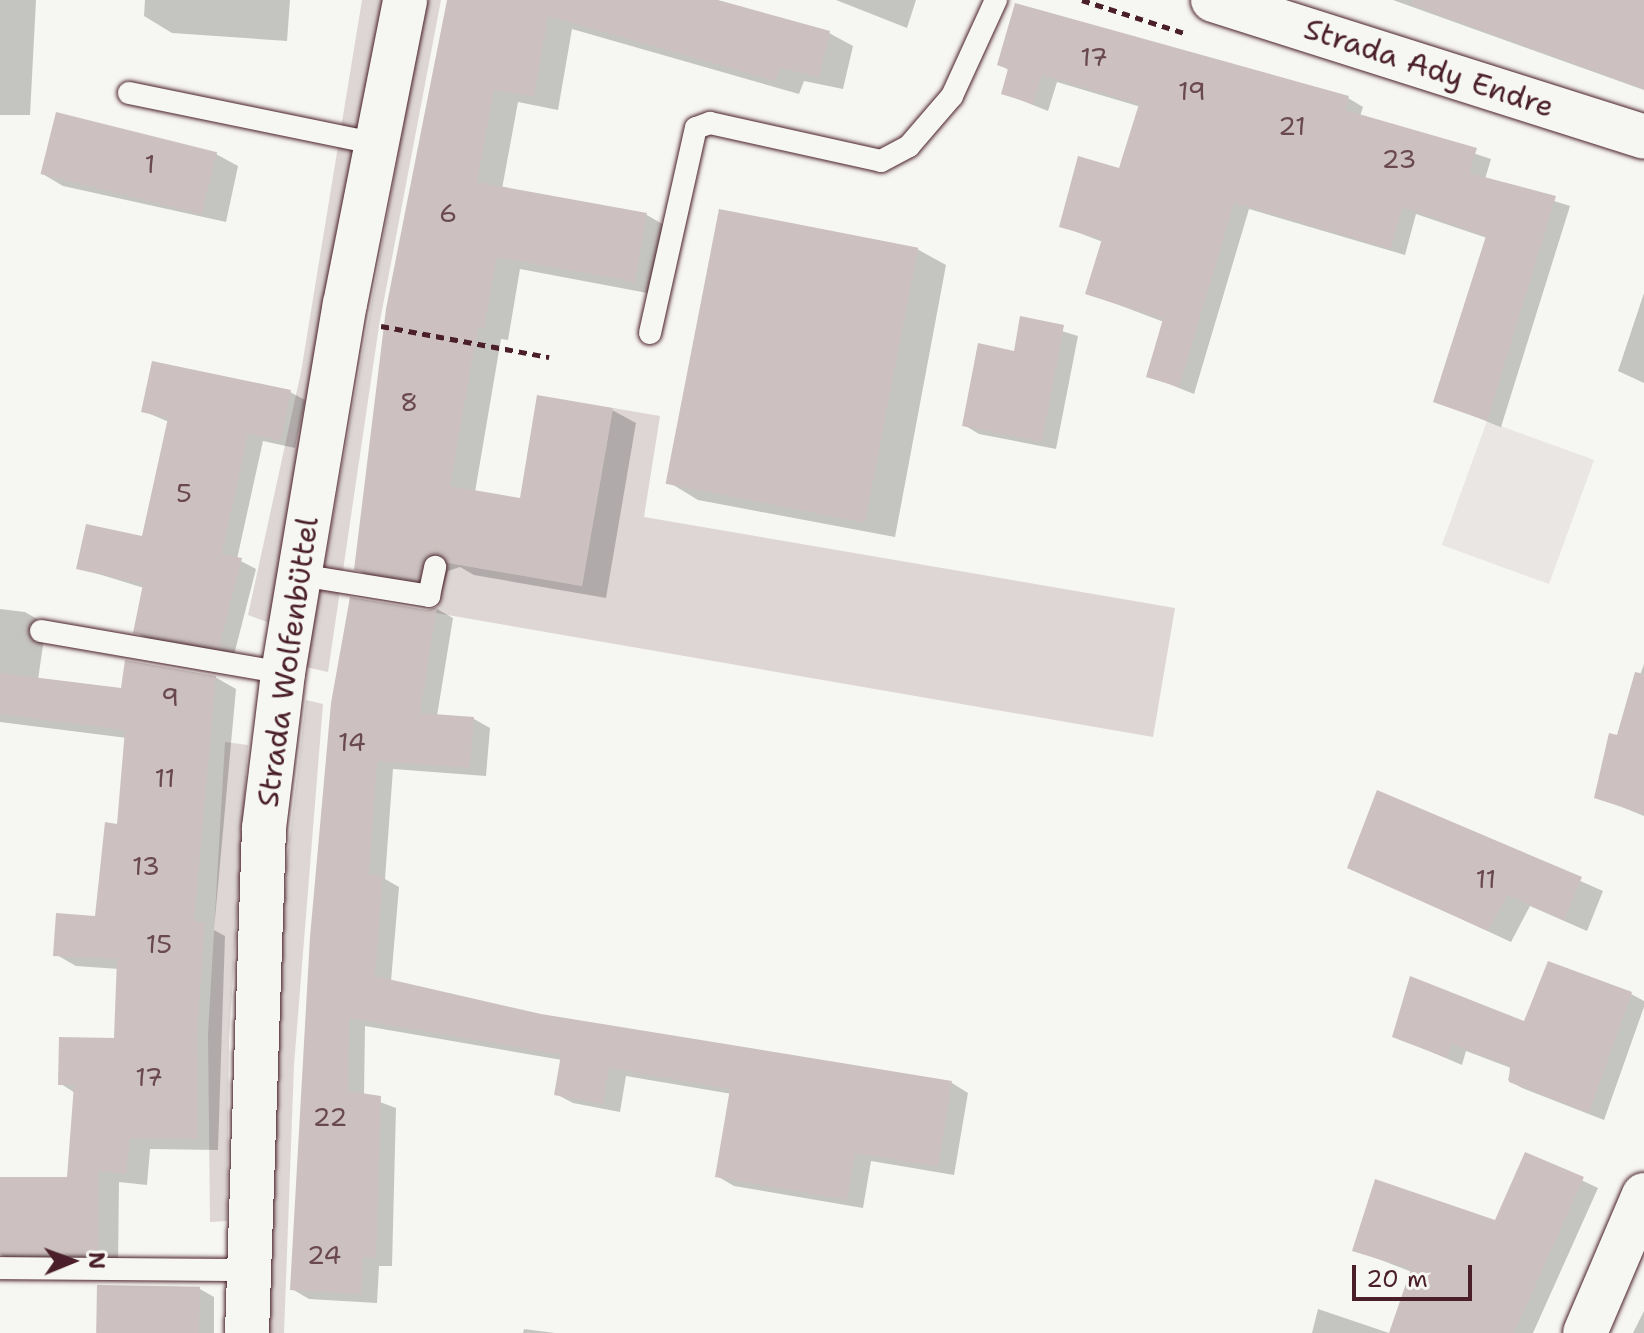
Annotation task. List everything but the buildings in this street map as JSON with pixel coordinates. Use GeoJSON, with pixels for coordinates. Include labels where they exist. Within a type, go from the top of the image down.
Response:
{"type":"FeatureCollection","features":[{"type":"Feature","properties":{"kind":"main road","name":"Strada Wolfenbüttel"},"geometry":{"type":"LineString","coordinates":[[247,1333],[264,828],[283,673],[343,319],[405,0]]}},
{"type":"Feature","properties":{"kind":"main road","name":"Strada Ady Endre"},"geometry":{"type":"LineString","coordinates":[[1213,0],[1644,137]]}},
{"type":"Feature","properties":{"kind":"main road"},"geometry":{"type":"LineString","coordinates":[[1585,1333],[1644,1195]]}},
{"type":"Feature","properties":{"kind":"lane"},"geometry":{"type":"LineString","coordinates":[[650,333],[696,128],[710,123],[881,161],[909,146],[952,96],[996,0]]}},
{"type":"Feature","properties":{"kind":"lane"},"geometry":{"type":"LineString","coordinates":[[129,93],[377,144]]}},
{"type":"Feature","properties":{"kind":"lane"},"geometry":{"type":"LineString","coordinates":[[300,575],[429,596],[435,567]]}},
{"type":"Feature","properties":{"kind":"lane"},"geometry":{"type":"LineString","coordinates":[[41,631],[283,673]]}},
{"type":"Feature","properties":{"kind":"lane"},"geometry":{"type":"LineString","coordinates":[[0,1268],[249,1270]]}},
{"type":"Feature","properties":{"kind":"path"},"geometry":{"type":"LineString","coordinates":[[343,319],[549,357]]}},
{"type":"Feature","properties":{"kind":"shaded area"},"geometry":{"type":"Polygon","coordinates":[[[362,0],[383,0],[273,624],[248,615],[301,372],[362,0]]]}},
{"type":"Feature","properties":{"kind":"shaded area"},"geometry":{"type":"Polygon","coordinates":[[[426,0],[441,0],[379,326],[328,672],[306,667],[426,0]]]}},
{"type":"Feature","properties":{"kind":"shaded area"},"geometry":{"type":"Polygon","coordinates":[[[613,408],[660,416],[644,517],[1175,608],[1153,737],[436,613],[445,562],[582,586],[613,408]]]}},
{"type":"Feature","properties":{"kind":"shaded area"},"geometry":{"type":"Polygon","coordinates":[[[1487,421],[1594,460],[1549,584],[1442,545],[1487,421]]]}},
{"type":"Feature","properties":{"kind":"shaded area"},"geometry":{"type":"Polygon","coordinates":[[[306,700],[323,704],[294,1065],[284,1333],[268,1333],[273,1083],[287,859],[306,700]]]}},
{"type":"Feature","properties":{"kind":"shaded area"},"geometry":{"type":"Polygon","coordinates":[[[225,742],[248,745],[229,1039],[227,1221],[210,1222],[208,1034],[225,742]]]}}]}
